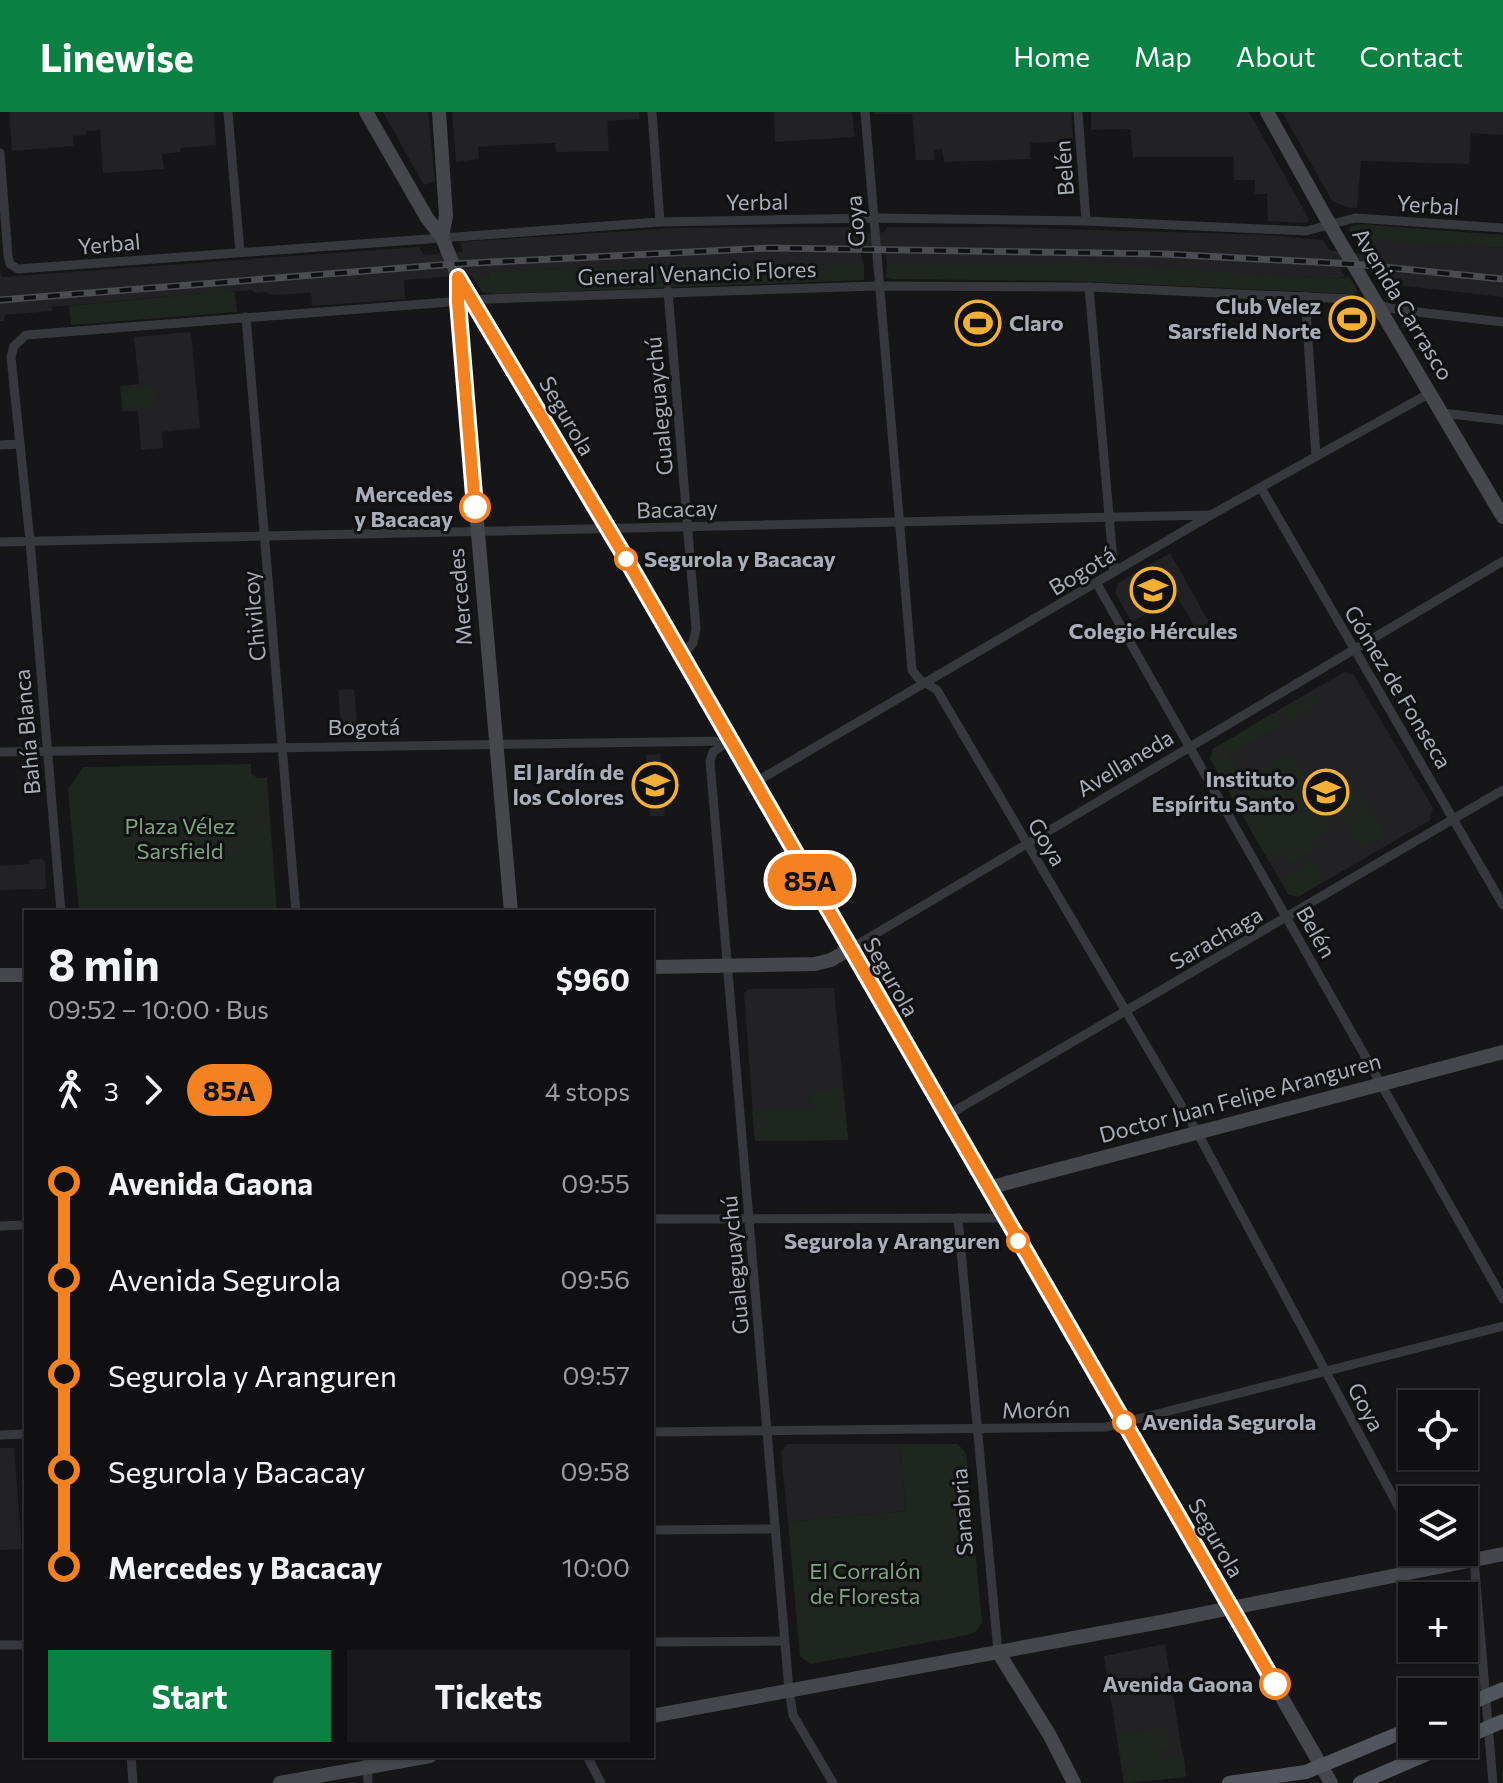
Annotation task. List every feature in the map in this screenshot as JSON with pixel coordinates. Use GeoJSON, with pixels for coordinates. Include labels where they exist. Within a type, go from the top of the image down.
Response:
{"type":"FeatureCollection","features":[{"type":"Feature","properties":{"kind":"main road"},"geometry":{"type":"LineString","coordinates":[[1478,1700],[1503,1689]]}},
{"type":"Feature","properties":{"kind":"main road"},"geometry":{"type":"LineString","coordinates":[[1229,1783],[1306,1772],[1398,1734]]}},
{"type":"Feature","properties":{"kind":"main road"},"geometry":{"type":"LineString","coordinates":[[1360,1783],[1418,1758]]}},
{"type":"Feature","properties":{"kind":"street"},"geometry":{"type":"LineString","coordinates":[[228,112],[240,252]]}},
{"type":"Feature","properties":{"kind":"street","name":"Segurola"},"geometry":{"type":"LineString","coordinates":[[366,112],[410,191],[442,237],[458,277],[682,656],[1331,1783]]}},
{"type":"Feature","properties":{"kind":"street"},"geometry":{"type":"LineString","coordinates":[[439,112],[446,216],[442,237]]}},
{"type":"Feature","properties":{"kind":"street"},"geometry":{"type":"LineString","coordinates":[[652,112],[660,222]]}},
{"type":"Feature","properties":{"kind":"street","name":"Goya"},"geometry":{"type":"LineString","coordinates":[[865,112],[910,661],[915,674],[937,690],[1197,1132],[1398,1506]]}},
{"type":"Feature","properties":{"kind":"street","name":"Belén"},"geometry":{"type":"LineString","coordinates":[[1078,112],[1086,221]]}},
{"type":"Feature","properties":{"kind":"street","name":"Avenida Carrasco"},"geometry":{"type":"LineString","coordinates":[[1267,112],[1330,225],[1503,517]]}},
{"type":"Feature","properties":{"kind":"street"},"geometry":{"type":"LineString","coordinates":[[0,153],[6,260]]}},
{"type":"Feature","properties":{"kind":"street"},"geometry":{"type":"LineString","coordinates":[[410,191],[428,197],[437,194],[445,185]]}},
{"type":"Feature","properties":{"kind":"street","name":"Yerbal"},"geometry":{"type":"LineString","coordinates":[[6,260],[23,269],[660,222],[873,218],[1086,221],[1306,231],[1355,218],[1503,228]]}},
{"type":"Feature","properties":{"kind":"street","name":"Mercedes"},"geometry":{"type":"LineString","coordinates":[[458,277],[511,910]]}},
{"type":"Feature","properties":{"kind":"street","name":"General Venancio Flores"},"geometry":{"type":"LineString","coordinates":[[0,359],[11,357],[14,346],[26,335],[474,300],[668,291],[878,286],[1089,287],[1350,299],[1503,322]]}},
{"type":"Feature","properties":{"kind":"street"},"geometry":{"type":"LineString","coordinates":[[1089,287],[1114,572]]}},
{"type":"Feature","properties":{"kind":"street","name":"Gualeguaychú"},"geometry":{"type":"LineString","coordinates":[[668,291],[696,629],[693,643],[682,656]]}},
{"type":"Feature","properties":{"kind":"street"},"geometry":{"type":"LineString","coordinates":[[1305,296],[1316,456]]}},
{"type":"Feature","properties":{"kind":"street","name":"Chivilcoy"},"geometry":{"type":"LineString","coordinates":[[246,317],[296,910]]}},
{"type":"Feature","properties":{"kind":"street"},"geometry":{"type":"LineString","coordinates":[[461,338],[467,330],[475,327],[491,330]]}},
{"type":"Feature","properties":{"kind":"street","name":"Bahía Blanca"},"geometry":{"type":"LineString","coordinates":[[11,357],[30,541],[61,910]]}},
{"type":"Feature","properties":{"kind":"street","name":"Bogotá"},"geometry":{"type":"LineString","coordinates":[[754,783],[1211,515],[1430,393]]}},
{"type":"Feature","properties":{"kind":"street"},"geometry":{"type":"LineString","coordinates":[[1442,413],[1503,420]]}},
{"type":"Feature","properties":{"kind":"street"},"geometry":{"type":"LineString","coordinates":[[0,445],[20,444]]}},
{"type":"Feature","properties":{"kind":"street","name":"Gómez de Fonseca"},"geometry":{"type":"LineString","coordinates":[[1261,488],[1503,905]]}},
{"type":"Feature","properties":{"kind":"street","name":"Bacacay"},"geometry":{"type":"LineString","coordinates":[[0,542],[1211,515]]}},
{"type":"Feature","properties":{"kind":"street","name":"Avellaneda"},"geometry":{"type":"LineString","coordinates":[[850,949],[1503,561]]}},
{"type":"Feature","properties":{"kind":"street","name":"Belén"},"geometry":{"type":"LineString","coordinates":[[1097,584],[1503,1299]]}},
{"type":"Feature","properties":{"kind":"street","name":"Gualeguaychú"},"geometry":{"type":"LineString","coordinates":[[729,741],[713,752],[710,761],[784,1641],[793,1715],[833,1783]]}},
{"type":"Feature","properties":{"kind":"street","name":"Bogotá"},"geometry":{"type":"LineString","coordinates":[[0,752],[729,741]]}},
{"type":"Feature","properties":{"kind":"street","name":"Sarachaga"},"geometry":{"type":"LineString","coordinates":[[946,1116],[1503,790]]}},
{"type":"Feature","properties":{"kind":"street"},"geometry":{"type":"LineString","coordinates":[[654,967],[815,964],[831,960],[850,949]]}},
{"type":"Feature","properties":{"kind":"street"},"geometry":{"type":"LineString","coordinates":[[0,975],[24,975]]}},
{"type":"Feature","properties":{"kind":"street","name":"Doctor Juan Felipe Aranguren"},"geometry":{"type":"LineString","coordinates":[[988,1188],[1503,1052]]}},
{"type":"Feature","properties":{"kind":"street","name":"Sanabria"},"geometry":{"type":"LineString","coordinates":[[958,1218],[998,1652],[1049,1734],[1074,1783]]}},
{"type":"Feature","properties":{"kind":"street"},"geometry":{"type":"LineString","coordinates":[[654,1219],[1004,1218]]}},
{"type":"Feature","properties":{"kind":"street"},"geometry":{"type":"LineString","coordinates":[[0,1226],[24,1225]]}},
{"type":"Feature","properties":{"kind":"street","name":"Morón"},"geometry":{"type":"LineString","coordinates":[[654,1432],[1106,1427],[1503,1326]]}},
{"type":"Feature","properties":{"kind":"street"},"geometry":{"type":"LineString","coordinates":[[0,1435],[24,1434]]}},
{"type":"Feature","properties":{"kind":"street"},"geometry":{"type":"LineString","coordinates":[[654,1530],[775,1529]]}},
{"type":"Feature","properties":{"kind":"street"},"geometry":{"type":"LineString","coordinates":[[1478,1559],[1503,1554]]}},
{"type":"Feature","properties":{"kind":"street"},"geometry":{"type":"LineString","coordinates":[[654,1716],[1445,1566]]}},
{"type":"Feature","properties":{"kind":"street"},"geometry":{"type":"LineString","coordinates":[[1475,1566],[1487,1696],[1496,1724],[1493,1783]]}},
{"type":"Feature","properties":{"kind":"street"},"geometry":{"type":"LineString","coordinates":[[654,1642],[784,1641]]}},
{"type":"Feature","properties":{"kind":"street"},"geometry":{"type":"LineString","coordinates":[[0,1645],[24,1645]]}},
{"type":"Feature","properties":{"kind":"street"},"geometry":{"type":"LineString","coordinates":[[131,1758],[133,1783]]}},
{"type":"Feature","properties":{"kind":"street"},"geometry":{"type":"LineString","coordinates":[[280,1783],[368,1762],[409,1758]]}},
{"type":"Feature","properties":{"kind":"street"},"geometry":{"type":"LineString","coordinates":[[588,1758],[601,1783]]}},
{"type":"Feature","properties":{"kind":"street"},"geometry":{"type":"LineString","coordinates":[[368,1762],[368,1783]]}},
{"type":"Feature","properties":{"kind":"shaded area"},"geometry":{"type":"Polygon","coordinates":[[[9,112],[214,112],[216,145],[181,148],[180,152],[162,154],[164,169],[103,173],[100,130],[73,136],[73,146],[12,151],[9,112]]]}},
{"type":"Feature","properties":{"kind":"shaded area"},"geometry":{"type":"Polygon","coordinates":[[[383,112],[428,112],[435,181],[424,185],[383,112]]]}},
{"type":"Feature","properties":{"kind":"shaded area"},"geometry":{"type":"Polygon","coordinates":[[[452,112],[639,112],[640,119],[607,121],[609,151],[556,152],[555,143],[500,145],[478,147],[479,159],[456,162],[452,112]]]}},
{"type":"Feature","properties":{"kind":"shaded area"},"geometry":{"type":"Polygon","coordinates":[[[774,112],[852,112],[855,137],[775,142],[774,112]]]}},
{"type":"Feature","properties":{"kind":"shaded area"},"geometry":{"type":"Polygon","coordinates":[[[873,112],[1071,112],[1073,141],[1030,143],[1030,159],[944,162],[942,149],[934,150],[934,160],[916,160],[912,114],[873,112]]]}},
{"type":"Feature","properties":{"kind":"shaded area"},"geometry":{"type":"Polygon","coordinates":[[[1091,112],[1249,112],[1309,219],[1307,223],[1268,221],[1267,194],[1255,194],[1255,180],[1234,180],[1233,157],[1133,157],[1130,129],[1091,130],[1091,112]]]}},
{"type":"Feature","properties":{"kind":"shaded area"},"geometry":{"type":"Polygon","coordinates":[[[1282,112],[1503,112],[1503,135],[1471,133],[1469,164],[1361,161],[1357,208],[1346,207],[1332,201],[1282,112]]]}},
{"type":"Feature","properties":{"kind":"shaded area"},"geometry":{"type":"Polygon","coordinates":[[[855,227],[857,234],[884,232],[887,227],[1000,227],[1268,235],[1323,240],[1329,250],[1366,254],[1356,237],[1503,248],[1503,297],[1396,285],[1377,281],[1370,269],[1340,266],[1345,277],[1330,279],[1066,263],[887,263],[885,252],[860,252],[864,265],[674,265],[489,272],[488,277],[471,275],[404,280],[405,299],[312,306],[311,293],[272,295],[254,293],[253,290],[226,292],[215,288],[206,293],[52,307],[52,311],[5,315],[4,321],[0,321],[0,272],[2,277],[419,247],[424,255],[463,252],[460,242],[675,228],[855,227]]]}},
{"type":"Feature","properties":{"kind":"shaded area"},"geometry":{"type":"Polygon","coordinates":[[[191,332],[200,428],[162,432],[163,448],[141,450],[138,411],[122,411],[120,386],[139,384],[134,337],[191,332]]]}},
{"type":"Feature","properties":{"kind":"shaded area","name":"Colegio Hércules"},"geometry":{"type":"Polygon","coordinates":[[[1170,553],[1209,622],[1196,629],[1177,596],[1132,622],[1115,593],[1118,583],[1170,553]]]}},
{"type":"Feature","properties":{"kind":"shaded area","name":"Instituto Espíritu Santo"},"geometry":{"type":"Polygon","coordinates":[[[1344,672],[1354,675],[1433,808],[1430,820],[1298,897],[1288,894],[1210,759],[1213,749],[1344,672]]]}},
{"type":"Feature","properties":{"kind":"shaded area"},"geometry":{"type":"Polygon","coordinates":[[[354,689],[358,733],[342,734],[338,690],[354,689]]]}},
{"type":"Feature","properties":{"kind":"shaded area","name":"El Jardín de los Colores"},"geometry":{"type":"Polygon","coordinates":[[[660,754],[665,816],[650,816],[646,755],[660,754]]]}},
{"type":"Feature","properties":{"kind":"shaded area"},"geometry":{"type":"Polygon","coordinates":[[[29,860],[45,861],[46,889],[0,890],[0,866],[29,864],[29,860]]]}},
{"type":"Feature","properties":{"kind":"shaded area"},"geometry":{"type":"Polygon","coordinates":[[[834,988],[848,1140],[755,1141],[744,993],[749,989],[834,988]]]}},
{"type":"Feature","properties":{"kind":"shaded area"},"geometry":{"type":"Polygon","coordinates":[[[787,1444],[900,1444],[906,1511],[788,1522],[781,1452],[787,1444]]]}},
{"type":"Feature","properties":{"kind":"shaded area"},"geometry":{"type":"Polygon","coordinates":[[[0,1448],[14,1448],[22,1549],[0,1550],[0,1448]]]}},
{"type":"Feature","properties":{"kind":"shaded area"},"geometry":{"type":"Polygon","coordinates":[[[1165,1644],[1186,1777],[1124,1783],[1104,1656],[1165,1644]]]}},
{"type":"Feature","properties":{"kind":"green space"},"geometry":{"type":"Polygon","coordinates":[[[1359,224],[1503,235],[1503,248],[1349,238],[1350,227],[1359,224]]]}},
{"type":"Feature","properties":{"kind":"green space"},"geometry":{"type":"Polygon","coordinates":[[[887,263],[1086,263],[1330,279],[1349,277],[1358,291],[1354,294],[1075,281],[892,279],[886,277],[887,263]]]}},
{"type":"Feature","properties":{"kind":"green space"},"geometry":{"type":"Polygon","coordinates":[[[674,265],[864,265],[864,280],[498,294],[482,292],[473,277],[488,277],[489,272],[674,265]]]}},
{"type":"Feature","properties":{"kind":"green space"},"geometry":{"type":"Polygon","coordinates":[[[216,286],[223,291],[235,292],[237,312],[71,325],[69,306],[205,293],[216,286]]]}},
{"type":"Feature","properties":{"kind":"green space"},"geometry":{"type":"Polygon","coordinates":[[[155,385],[157,407],[123,410],[122,388],[155,385]]]}},
{"type":"Feature","properties":{"kind":"green space"},"geometry":{"type":"Polygon","coordinates":[[[1310,692],[1317,704],[1288,721],[1280,709],[1310,692]]]}},
{"type":"Feature","properties":{"kind":"green space"},"geometry":{"type":"Polygon","coordinates":[[[1275,712],[1282,724],[1228,755],[1246,783],[1292,755],[1307,781],[1305,783],[1331,829],[1311,841],[1314,850],[1290,864],[1283,852],[1268,860],[1210,759],[1213,749],[1275,712]]]}},
{"type":"Feature","properties":{"kind":"green space","name":"Plaza Vélez Sarsfield"},"geometry":{"type":"Polygon","coordinates":[[[251,764],[251,773],[257,778],[267,778],[277,910],[79,910],[68,789],[83,767],[251,764]]]}},
{"type":"Feature","properties":{"kind":"green space"},"geometry":{"type":"Polygon","coordinates":[[[1353,782],[1386,835],[1362,849],[1330,796],[1353,782]]]}},
{"type":"Feature","properties":{"kind":"green space"},"geometry":{"type":"Polygon","coordinates":[[[1312,861],[1324,881],[1298,897],[1288,894],[1280,880],[1312,861]]]}},
{"type":"Feature","properties":{"kind":"green space"},"geometry":{"type":"Polygon","coordinates":[[[843,1088],[848,1140],[755,1141],[752,1111],[813,1109],[812,1091],[843,1088]]]}},
{"type":"Feature","properties":{"kind":"green space","name":"El Corralón de Floresta"},"geometry":{"type":"Polygon","coordinates":[[[900,1444],[958,1444],[966,1453],[982,1623],[968,1635],[810,1664],[800,1656],[788,1522],[906,1511],[900,1444]]]}},
{"type":"Feature","properties":{"kind":"green space"},"geometry":{"type":"Polygon","coordinates":[[[1166,1727],[1169,1749],[1161,1751],[1162,1758],[1184,1756],[1186,1777],[1124,1783],[1118,1736],[1166,1727]]]}},
{"type":"Feature","properties":{"kind":"railway"},"geometry":{"type":"LineString","coordinates":[[0,300],[453,264],[770,248],[1165,254],[1353,264],[1503,279]]}},
{"type":"Feature","properties":{"kind":"bus line","name":"85A"},"geometry":{"type":"LineString","coordinates":[[475,507],[458,277],[625,557],[1275,1684]]}},
{"type":"Feature","properties":{"kind":"place","name":"Club Velez Sarsfield Norte"},"geometry":{"type":"Point","coordinates":[1352,319]}},
{"type":"Feature","properties":{"kind":"place","name":"Claro"},"geometry":{"type":"Point","coordinates":[978,323]}},
{"type":"Feature","properties":{"kind":"place","name":"Mercedes y Bacacay"},"geometry":{"type":"Point","coordinates":[475,507]}},
{"type":"Feature","properties":{"kind":"place","name":"Segurola y Bacacay"},"geometry":{"type":"Point","coordinates":[626,559]}},
{"type":"Feature","properties":{"kind":"place","name":"Colegio Hércules"},"geometry":{"type":"Point","coordinates":[1153,590]}},
{"type":"Feature","properties":{"kind":"place","name":"El Jardín de los Colores"},"geometry":{"type":"Point","coordinates":[655,785]}},
{"type":"Feature","properties":{"kind":"place","name":"Instituto Espíritu Santo"},"geometry":{"type":"Point","coordinates":[1326,792]}},
{"type":"Feature","properties":{"kind":"place","name":"Segurola y Aranguren"},"geometry":{"type":"Point","coordinates":[1018,1241]}},
{"type":"Feature","properties":{"kind":"place","name":"Avenida Segurola"},"geometry":{"type":"Point","coordinates":[1124,1422]}},
{"type":"Feature","properties":{"kind":"place","name":"Avenida Gaona"},"geometry":{"type":"Point","coordinates":[1275,1684]}}]}
